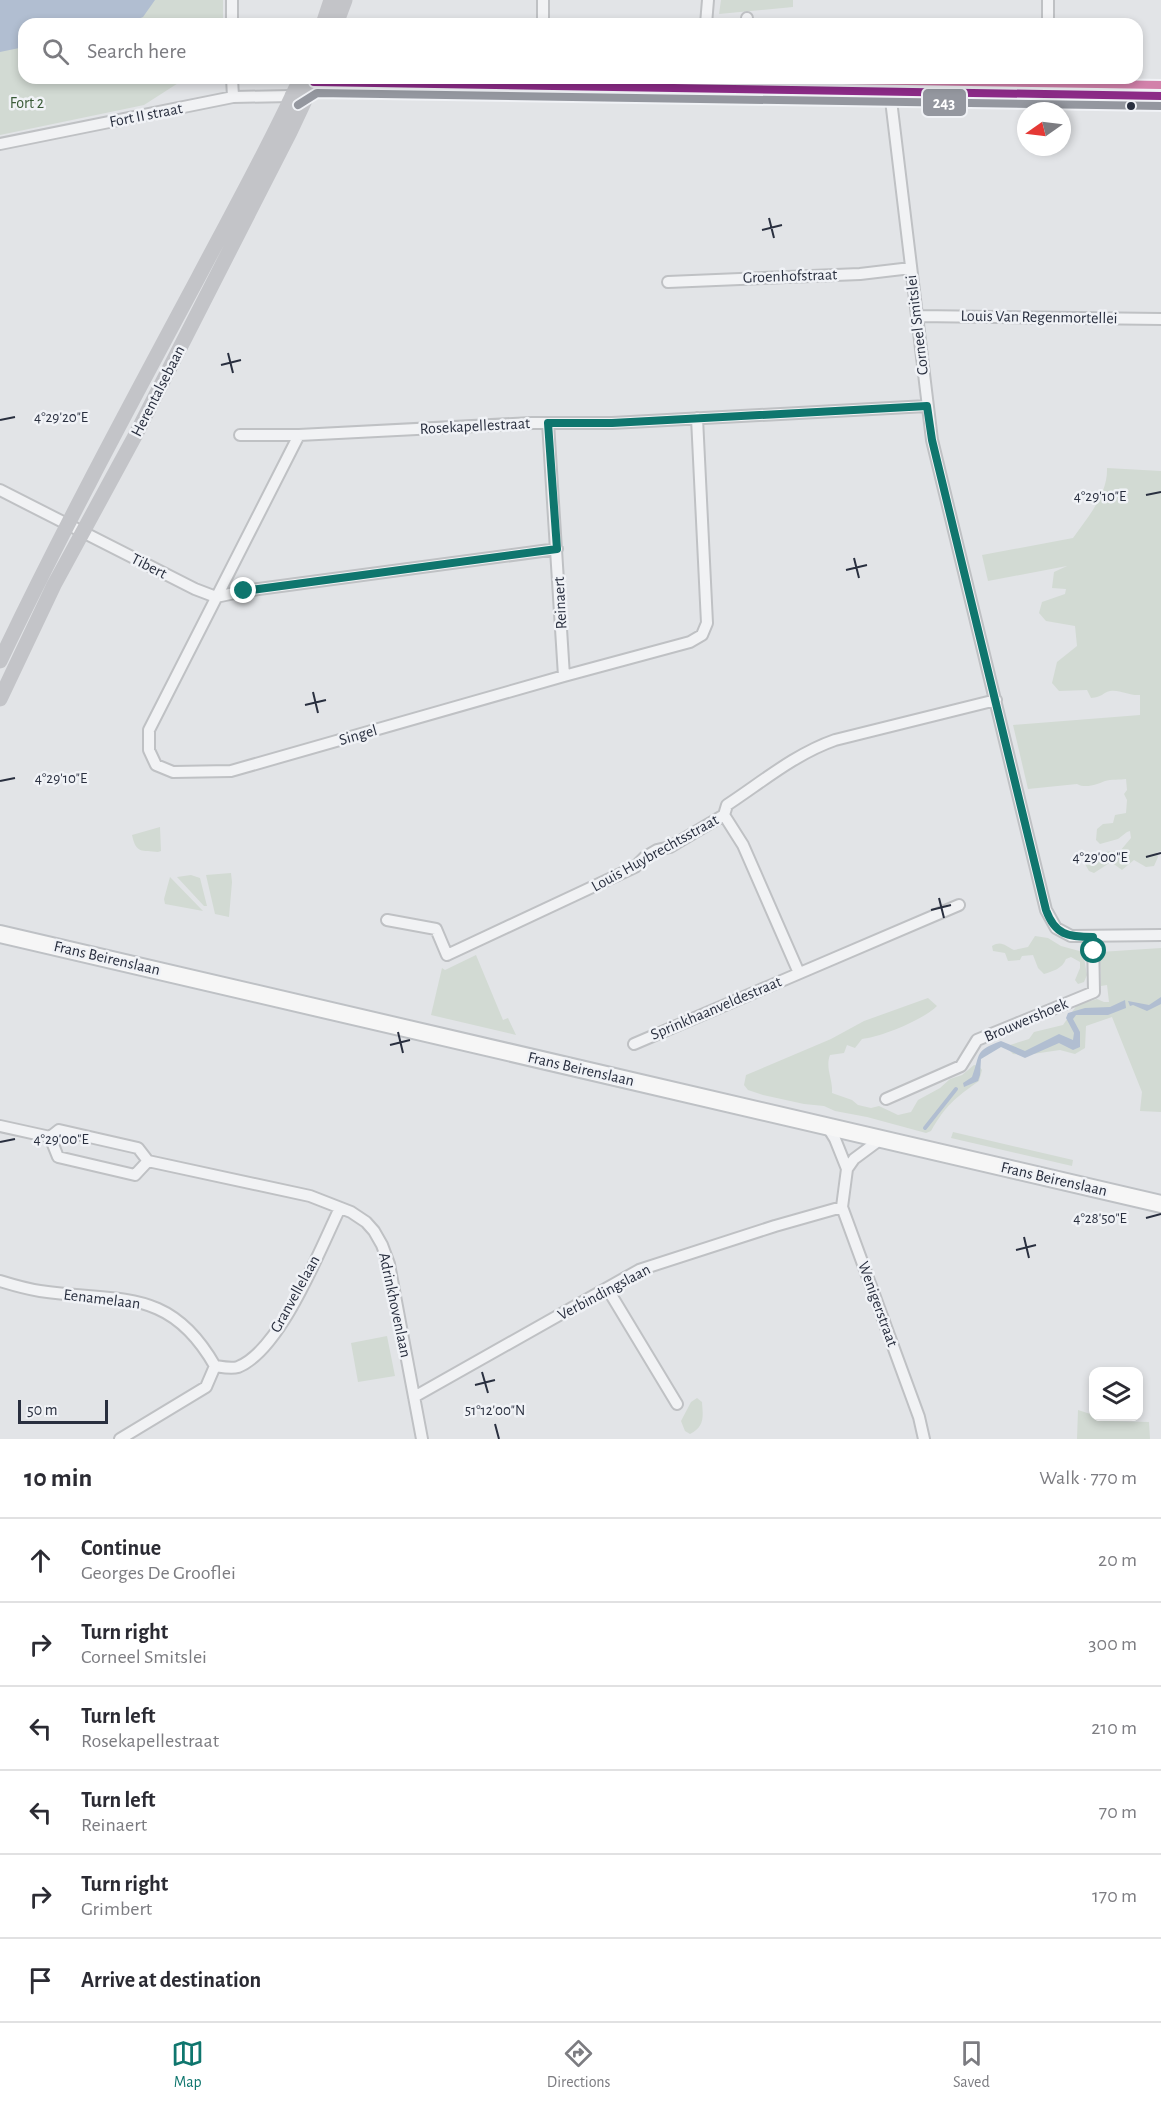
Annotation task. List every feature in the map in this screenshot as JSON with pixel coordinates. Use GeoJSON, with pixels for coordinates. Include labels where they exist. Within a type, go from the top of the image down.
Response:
{"type":"FeatureCollection","features":[{"type":"Feature","properties":{"kind":"main road"},"geometry":{"type":"LineString","coordinates":[[324,18],[331,0]]}},
{"type":"Feature","properties":{"kind":"main road"},"geometry":{"type":"LineString","coordinates":[[338,18],[345,0]]}},
{"type":"Feature","properties":{"kind":"main road"},"geometry":{"type":"LineString","coordinates":[[292,96],[305,84]]}},
{"type":"Feature","properties":{"kind":"main road","name":"Herentalsebaan"},"geometry":{"type":"LineString","coordinates":[[0,699],[54,585],[183,341],[308,84]]}},
{"type":"Feature","properties":{"kind":"main road"},"geometry":{"type":"LineString","coordinates":[[752,84],[890,92],[1048,86],[1161,96]]}},
{"type":"Feature","properties":{"kind":"main road","name":"Herentalsebaan"},"geometry":{"type":"LineString","coordinates":[[0,661],[68,524],[242,198],[292,96]]}},
{"type":"Feature","properties":{"kind":"main road","name":"Frans Beirenslaan"},"geometry":{"type":"LineString","coordinates":[[0,934],[1161,1204]]}},
{"type":"Feature","properties":{"kind":"street"},"geometry":{"type":"LineString","coordinates":[[232,0],[232,18]]}},
{"type":"Feature","properties":{"kind":"street"},"geometry":{"type":"LineString","coordinates":[[543,0],[543,18]]}},
{"type":"Feature","properties":{"kind":"street"},"geometry":{"type":"LineString","coordinates":[[706,18],[708,0]]}},
{"type":"Feature","properties":{"kind":"street"},"geometry":{"type":"LineString","coordinates":[[1048,0],[1048,18]]}},
{"type":"Feature","properties":{"kind":"street"},"geometry":{"type":"LineString","coordinates":[[232,84],[233,97]]}},
{"type":"Feature","properties":{"kind":"street","name":"Corneel Smitslei"},"geometry":{"type":"LineString","coordinates":[[890,92],[932,440],[1049,920],[1063,933],[1071,936],[1093,937]]}},
{"type":"Feature","properties":{"kind":"street","name":"Fort II straat"},"geometry":{"type":"LineString","coordinates":[[0,144],[233,97],[292,96]]}},
{"type":"Feature","properties":{"kind":"street","name":"Groenhofstraat"},"geometry":{"type":"LineString","coordinates":[[668,282],[860,274],[910,268]]}},
{"type":"Feature","properties":{"kind":"street","name":"Louis Van Regenmortellei"},"geometry":{"type":"LineString","coordinates":[[917,316],[1161,319]]}},
{"type":"Feature","properties":{"kind":"street"},"geometry":{"type":"LineString","coordinates":[[168,335],[183,341]]}},
{"type":"Feature","properties":{"kind":"street","name":"Rosekapellestraat"},"geometry":{"type":"LineString","coordinates":[[240,435],[299,435],[548,423],[612,423],[927,406]]}},
{"type":"Feature","properties":{"kind":"street","name":"Singel"},"geometry":{"type":"LineString","coordinates":[[299,435],[149,730],[149,750],[156,765],[173,772],[231,771],[690,642],[702,636],[707,623],[697,418]]}},
{"type":"Feature","properties":{"kind":"street","name":"Reinaert"},"geometry":{"type":"LineString","coordinates":[[548,423],[564,676]]}},
{"type":"Feature","properties":{"kind":"street","name":"Tibert"},"geometry":{"type":"LineString","coordinates":[[0,490],[195,589],[216,597]]}},
{"type":"Feature","properties":{"kind":"street"},"geometry":{"type":"LineString","coordinates":[[216,597],[244,591],[557,549]]}},
{"type":"Feature","properties":{"kind":"street","name":"Louis Huybrechtsstraat"},"geometry":{"type":"LineString","coordinates":[[387,920],[436,929],[447,955],[635,867],[645,857],[657,850],[670,847],[724,815],[727,805],[804,753],[819,746],[996,700]]}},
{"type":"Feature","properties":{"kind":"street","name":"Sprinkhaanveldestraat"},"geometry":{"type":"LineString","coordinates":[[724,815],[743,845],[799,973]]}},
{"type":"Feature","properties":{"kind":"street","name":"Sprinkhaanveldestraat"},"geometry":{"type":"LineString","coordinates":[[634,1044],[959,905]]}},
{"type":"Feature","properties":{"kind":"street"},"geometry":{"type":"LineString","coordinates":[[1093,937],[1161,935]]}},
{"type":"Feature","properties":{"kind":"street","name":"Brouwershoek"},"geometry":{"type":"LineString","coordinates":[[886,1099],[961,1066],[977,1040],[1094,992],[1093,937]]}},
{"type":"Feature","properties":{"kind":"street","name":"Adrinkhovenlaan"},"geometry":{"type":"LineString","coordinates":[[0,1126],[50,1137],[59,1130],[138,1148],[148,1161],[310,1196],[351,1212],[366,1222],[382,1245],[389,1264],[422,1439]]}},
{"type":"Feature","properties":{"kind":"street"},"geometry":{"type":"LineString","coordinates":[[827,1126],[836,1139],[848,1169]]}},
{"type":"Feature","properties":{"kind":"street"},"geometry":{"type":"LineString","coordinates":[[50,1137],[58,1157],[135,1175],[148,1161]]}},
{"type":"Feature","properties":{"kind":"street"},"geometry":{"type":"LineString","coordinates":[[848,1169],[854,1159],[881,1139]]}},
{"type":"Feature","properties":{"kind":"street","name":"Wenigerstraat"},"geometry":{"type":"LineString","coordinates":[[848,1169],[842,1207],[916,1409],[924,1439]]}},
{"type":"Feature","properties":{"kind":"street","name":"Verbindingslaan"},"geometry":{"type":"LineString","coordinates":[[414,1397],[639,1270],[842,1207]]}},
{"type":"Feature","properties":{"kind":"street","name":"Granvellelaan"},"geometry":{"type":"LineString","coordinates":[[215,1366],[235,1368],[270,1340],[291,1307],[340,1208]]}},
{"type":"Feature","properties":{"kind":"street","name":"Eenamelaan"},"geometry":{"type":"LineString","coordinates":[[0,1281],[38,1291],[130,1299],[156,1306],[181,1322],[198,1340],[215,1366]]}},
{"type":"Feature","properties":{"kind":"street"},"geometry":{"type":"LineString","coordinates":[[607,1288],[677,1404]]}},
{"type":"Feature","properties":{"kind":"street"},"geometry":{"type":"LineString","coordinates":[[120,1439],[206,1387],[215,1366]]}},
{"type":"Feature","properties":{"kind":"green space","name":"Fort 2"},"geometry":{"type":"Polygon","coordinates":[[[0,0],[223,0],[223,18],[18,18],[18,84],[177,84],[144,105],[0,135],[0,0]]]}},
{"type":"Feature","properties":{"kind":"green space"},"geometry":{"type":"Polygon","coordinates":[[[721,0],[793,0],[793,7],[719,14],[721,0]]]}},
{"type":"Feature","properties":{"kind":"green space"},"geometry":{"type":"Polygon","coordinates":[[[1107,468],[1161,471],[1161,851],[1157,852],[1158,857],[1154,866],[1146,867],[1134,860],[1122,870],[1111,862],[1094,873],[1089,871],[1085,864],[1102,852],[1120,851],[1131,838],[1130,831],[1118,839],[1100,844],[1096,840],[1097,829],[1103,824],[1113,823],[1115,815],[1126,813],[1127,800],[1124,794],[1127,790],[1126,779],[1107,780],[1088,786],[1077,784],[1028,789],[1013,725],[1140,715],[1140,695],[1113,691],[1091,698],[1087,690],[1059,691],[1052,683],[1057,662],[1077,646],[1075,626],[1046,621],[1039,613],[1042,602],[1065,594],[1066,589],[1052,588],[1054,572],[1067,566],[988,581],[982,555],[1073,538],[1101,496],[1107,468]]]}},
{"type":"Feature","properties":{"kind":"green space"},"geometry":{"type":"Polygon","coordinates":[[[160,827],[161,851],[140,850],[132,835],[160,827]]]}},
{"type":"Feature","properties":{"kind":"green space"},"geometry":{"type":"Polygon","coordinates":[[[231,873],[229,917],[215,914],[206,875],[231,873]]]}},
{"type":"Feature","properties":{"kind":"green space"},"geometry":{"type":"Polygon","coordinates":[[[191,875],[200,878],[207,906],[204,906],[177,877],[191,875]]]}},
{"type":"Feature","properties":{"kind":"green space"},"geometry":{"type":"Polygon","coordinates":[[[170,877],[203,911],[165,904],[164,899],[170,877]]]}},
{"type":"Feature","properties":{"kind":"green space"},"geometry":{"type":"Polygon","coordinates":[[[1035,936],[1048,938],[1061,946],[1083,952],[1087,975],[1084,982],[1078,984],[1075,980],[1080,962],[1071,957],[1057,969],[1044,974],[1038,968],[1033,955],[1022,956],[1020,960],[1008,961],[1005,953],[993,951],[992,946],[998,944],[1014,950],[1028,947],[1035,936]]]}},
{"type":"Feature","properties":{"kind":"green space"},"geometry":{"type":"Polygon","coordinates":[[[1161,948],[1161,1112],[1140,1111],[1142,1092],[1112,1017],[1086,1026],[1085,1048],[1075,1054],[1060,1050],[1026,1055],[1013,1054],[1009,1050],[1010,1045],[1029,1039],[1034,1032],[1063,1025],[1077,1005],[1097,999],[1109,1002],[1107,985],[1101,986],[1100,952],[1161,948]]]}},
{"type":"Feature","properties":{"kind":"green space"},"geometry":{"type":"Polygon","coordinates":[[[476,955],[503,1020],[508,1018],[516,1035],[431,1015],[442,968],[445,970],[476,955]]]}},
{"type":"Feature","properties":{"kind":"green space"},"geometry":{"type":"Polygon","coordinates":[[[928,998],[937,1006],[922,1017],[880,1035],[862,1039],[855,1048],[847,1045],[844,1053],[830,1055],[828,1064],[832,1093],[852,1100],[858,1105],[871,1108],[879,1106],[898,1115],[911,1112],[918,1100],[940,1088],[950,1079],[962,1075],[974,1065],[979,1066],[982,1070],[979,1081],[952,1103],[931,1131],[926,1133],[835,1111],[824,1106],[763,1095],[748,1090],[744,1085],[746,1075],[831,1039],[864,1021],[928,998]]]}},
{"type":"Feature","properties":{"kind":"green space"},"geometry":{"type":"Polygon","coordinates":[[[953,1132],[1073,1160],[1072,1166],[951,1138],[953,1132]]]}},
{"type":"Feature","properties":{"kind":"green space"},"geometry":{"type":"Polygon","coordinates":[[[387,1336],[395,1376],[358,1382],[351,1343],[387,1336]]]}},
{"type":"Feature","properties":{"kind":"green space"},"geometry":{"type":"Polygon","coordinates":[[[697,1398],[702,1402],[702,1421],[698,1428],[690,1434],[685,1431],[681,1421],[691,1402],[697,1398]]]}},
{"type":"Feature","properties":{"kind":"green space"},"geometry":{"type":"Polygon","coordinates":[[[1078,1410],[1089,1414],[1089,1421],[1149,1422],[1150,1439],[1077,1439],[1078,1410]]]}},
{"type":"Feature","properties":{"kind":"water"},"geometry":{"type":"Polygon","coordinates":[[[0,0],[155,0],[141,18],[18,18],[18,48],[0,52],[0,0]]]}},
{"type":"Feature","properties":{"kind":"water"},"geometry":{"type":"Polygon","coordinates":[[[1161,997],[1161,1004],[1147,1011],[1133,1005],[1130,1006],[1128,1001],[1149,1005],[1161,997]]]}},
{"type":"Feature","properties":{"kind":"water"},"geometry":{"type":"Polygon","coordinates":[[[1125,1000],[1126,1008],[1108,1015],[1076,1015],[1073,1019],[1080,1032],[1080,1047],[1073,1050],[1059,1043],[1025,1058],[1001,1047],[981,1059],[978,1081],[964,1087],[963,1083],[972,1077],[980,1054],[986,1047],[1001,1041],[1025,1051],[1059,1034],[1073,1040],[1074,1033],[1066,1018],[1068,1013],[1085,1008],[1110,1007],[1125,1000]]]}},
{"type":"Feature","properties":{"kind":"waterway"},"geometry":{"type":"LineString","coordinates":[[925,1128],[956,1089]]}},
{"type":"Feature","properties":{"kind":"transit line"},"geometry":{"type":"LineString","coordinates":[[435,84],[1161,96]]}},
{"type":"Feature","properties":{"kind":"transit line"},"geometry":{"type":"LineString","coordinates":[[1096,84],[1161,85]]}},
{"type":"Feature","properties":{"kind":"transit line","name":"243"},"geometry":{"type":"LineString","coordinates":[[298,105],[317,93],[1161,106]]}},
{"type":"Feature","properties":{"kind":"route"},"geometry":{"type":"LineString","coordinates":[[244,591],[557,549],[548,423],[612,423],[927,406],[932,440],[1049,920],[1063,933],[1071,936],[1093,937],[1094,951]]}}]}
